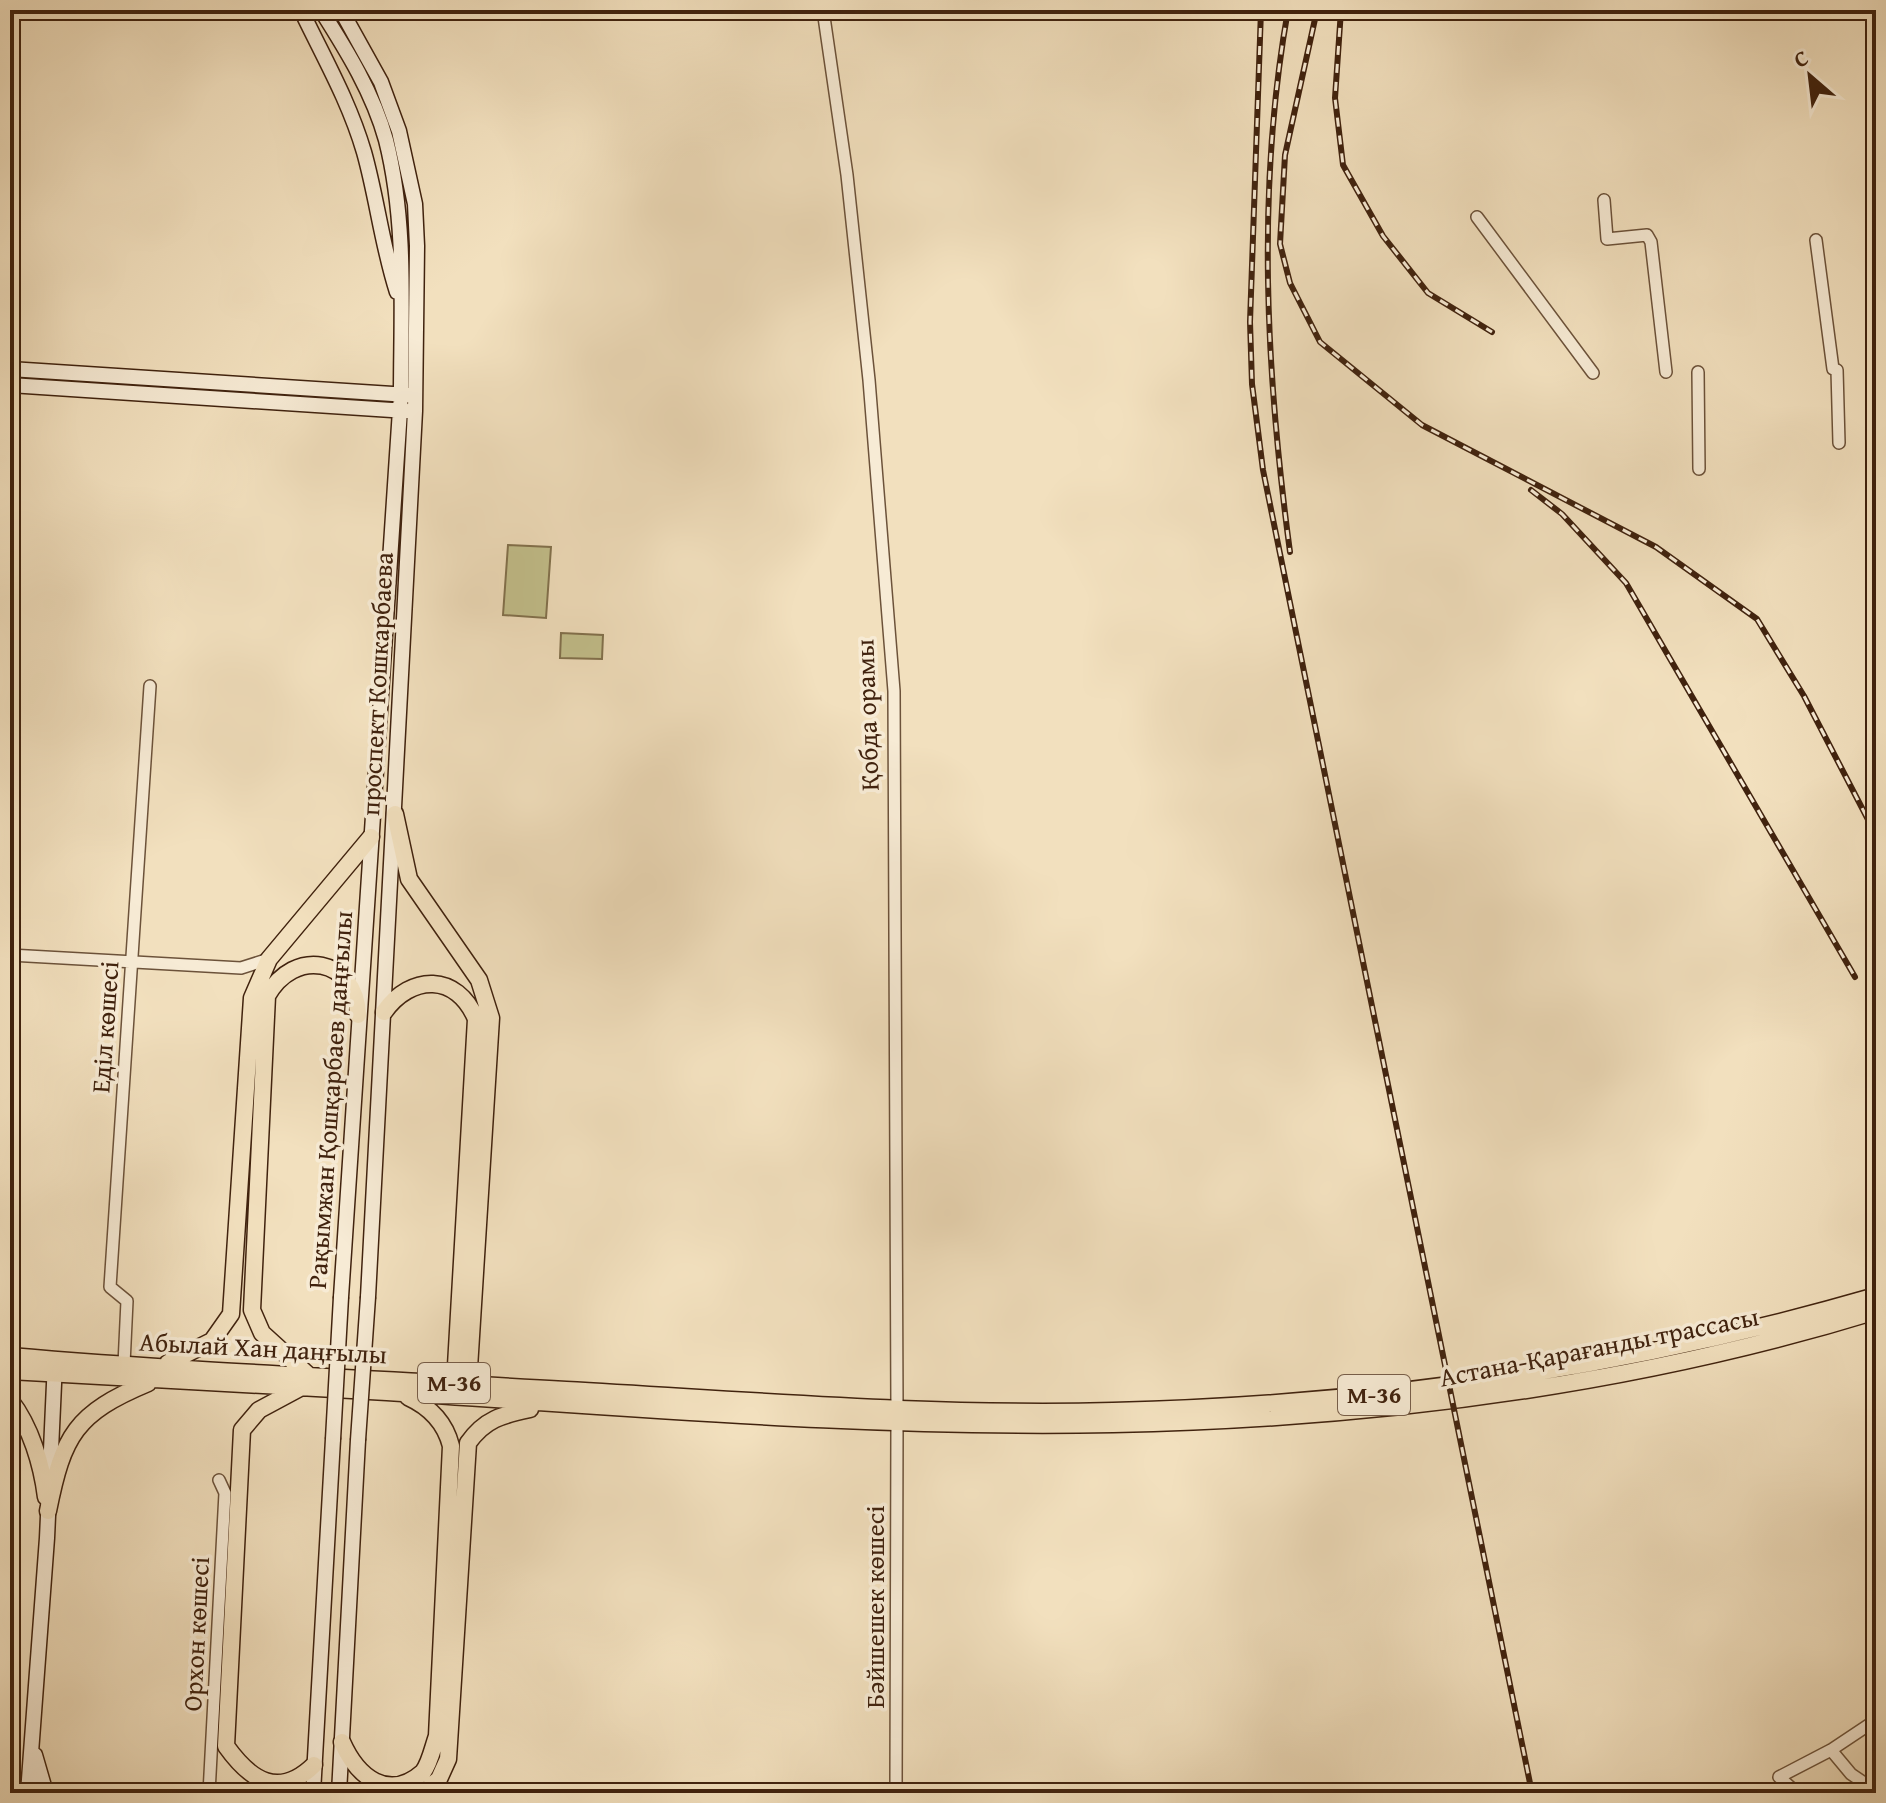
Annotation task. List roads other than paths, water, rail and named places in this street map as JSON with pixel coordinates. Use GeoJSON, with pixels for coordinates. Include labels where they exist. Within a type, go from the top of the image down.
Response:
{"type":"FeatureCollection","features":[{"type":"Feature","properties":{"kind":"main road"},"geometry":{"type":"LineString","coordinates":[[301,10],[345,96],[364,153],[385,255],[402,307]]}},
{"type":"Feature","properties":{"kind":"main road"},"geometry":{"type":"LineString","coordinates":[[321,10],[369,94],[385,139],[398,197],[408,395]]}},
{"type":"Feature","properties":{"kind":"main road"},"geometry":{"type":"LineString","coordinates":[[10,385],[408,411],[415,204],[399,131],[381,82],[341,10]]}},
{"type":"Feature","properties":{"kind":"main road"},"geometry":{"type":"LineString","coordinates":[[10,369],[408,395]]}},
{"type":"Feature","properties":{"kind":"main road","name":"проспект Кошкарбаева"},"geometry":{"type":"LineString","coordinates":[[387,959],[395,814],[408,411]]}},
{"type":"Feature","properties":{"kind":"main road","name":"Рақымжан Қошқарбаев даңғылы"},"geometry":{"type":"LineString","coordinates":[[313,1793],[358,1015],[408,411]]}},
{"type":"Feature","properties":{"kind":"main road"},"geometry":{"type":"LineString","coordinates":[[395,814],[409,879],[479,980],[491,1018],[461,1384]]}},
{"type":"Feature","properties":{"kind":"main road"},"geometry":{"type":"LineString","coordinates":[[48,1511],[59,1466],[82,1422],[104,1402],[197,1352],[212,1341],[231,1314],[235,1298],[246,1046],[252,998],[269,959],[371,837]]}},
{"type":"Feature","properties":{"kind":"main road","name":"Рақымжан Қошқарбаев даңғылы"},"geometry":{"type":"LineString","coordinates":[[339,1793],[387,959]]}},
{"type":"Feature","properties":{"kind":"main road"},"geometry":{"type":"LineString","coordinates":[[314,1765],[291,1781],[262,1781],[249,1774],[226,1746],[242,1430],[259,1410],[304,1381],[262,1333],[252,1310],[267,996],[285,972],[314,964],[329,967],[352,986],[358,1015]]}},
{"type":"Feature","properties":{"kind":"main road"},"geometry":{"type":"LineString","coordinates":[[384,1012],[403,992],[422,983],[448,987],[459,994],[470,1005],[476,1019],[461,1384]]}},
{"type":"Feature","properties":{"kind":"main road","name":"Астана-Қарағанды трассасы"},"geometry":{"type":"LineString","coordinates":[[897,1415],[1232,1407],[1470,1385],[1648,1353],[1876,1296]]}},
{"type":"Feature","properties":{"kind":"main road","name":"Астана-Қарағанды трассасы"},"geometry":{"type":"LineString","coordinates":[[897,1415],[1111,1424],[1242,1419],[1474,1399],[1660,1365],[1876,1311]]}},
{"type":"Feature","properties":{"kind":"main road","name":"Абылай Хан даңғылы"},"geometry":{"type":"LineString","coordinates":[[10,1356],[55,1367],[304,1381],[461,1384],[897,1415]]}},
{"type":"Feature","properties":{"kind":"main road","name":"Абылай Хан даңғылы"},"geometry":{"type":"LineString","coordinates":[[10,1371],[124,1364],[159,1373]]}},
{"type":"Feature","properties":{"kind":"main road"},"geometry":{"type":"LineString","coordinates":[[28,1793],[55,1367]]}},
{"type":"Feature","properties":{"kind":"main road","name":"Абылай Хан даңғылы"},"geometry":{"type":"LineString","coordinates":[[304,1381],[387,1392],[550,1404],[897,1415]]}},
{"type":"Feature","properties":{"kind":"main road"},"geometry":{"type":"LineString","coordinates":[[342,1742],[360,1774],[375,1787],[393,1787],[407,1784],[425,1770],[437,1736],[451,1446],[447,1429],[425,1405],[387,1392]]}},
{"type":"Feature","properties":{"kind":"main road"},"geometry":{"type":"LineString","coordinates":[[10,1400],[39,1463],[48,1511]]}},
{"type":"Feature","properties":{"kind":"main road"},"geometry":{"type":"LineString","coordinates":[[423,1793],[439,1779],[448,1759],[468,1443],[479,1426],[496,1416],[550,1404]]}},
{"type":"Feature","properties":{"kind":"main road"},"geometry":{"type":"LineString","coordinates":[[31,1743],[46,1793]]}},
{"type":"Feature","properties":{"kind":"street","name":"Қобда орамы"},"geometry":{"type":"LineString","coordinates":[[823,10],[847,175],[869,380],[894,691],[897,1415]]}},
{"type":"Feature","properties":{"kind":"street"},"geometry":{"type":"LineString","coordinates":[[1604,200],[1607,239],[1647,235],[1651,242],[1666,372]]}},
{"type":"Feature","properties":{"kind":"street"},"geometry":{"type":"LineString","coordinates":[[1477,217],[1593,373]]}},
{"type":"Feature","properties":{"kind":"street"},"geometry":{"type":"LineString","coordinates":[[1816,240],[1835,370],[1839,443]]}},
{"type":"Feature","properties":{"kind":"street"},"geometry":{"type":"LineString","coordinates":[[1698,372],[1699,469]]}},
{"type":"Feature","properties":{"kind":"street","name":"Еділ көшесі"},"geometry":{"type":"LineString","coordinates":[[124,1364],[127,1301],[110,1287],[150,686]]}},
{"type":"Feature","properties":{"kind":"street"},"geometry":{"type":"LineString","coordinates":[[10,955],[241,968],[269,959]]}},
{"type":"Feature","properties":{"kind":"street","name":"Бәйшешек көшесі"},"geometry":{"type":"LineString","coordinates":[[896,1793],[897,1415]]}},
{"type":"Feature","properties":{"kind":"street","name":"Орхон көшесі"},"geometry":{"type":"LineString","coordinates":[[209,1793],[225,1493],[219,1480]]}},
{"type":"Feature","properties":{"kind":"street"},"geometry":{"type":"LineString","coordinates":[[1797,1793],[1779,1777],[1831,1750],[1876,1720]]}},
{"type":"Feature","properties":{"kind":"street"},"geometry":{"type":"LineString","coordinates":[[1831,1750],[1851,1774],[1876,1791]]}},
{"type":"Feature","properties":{"kind":"railway"},"geometry":{"type":"LineString","coordinates":[[1261,10],[1250,322],[1252,384],[1263,470],[1532,1793]]}},
{"type":"Feature","properties":{"kind":"railway"},"geometry":{"type":"LineString","coordinates":[[1288,10],[1271,145],[1268,281],[1275,417],[1290,552]]}},
{"type":"Feature","properties":{"kind":"railway"},"geometry":{"type":"LineString","coordinates":[[1317,10],[1285,155],[1280,244],[1290,283],[1320,342],[1422,425],[1656,547],[1757,619],[1804,696],[1876,835]]}},
{"type":"Feature","properties":{"kind":"railway"},"geometry":{"type":"LineString","coordinates":[[1341,10],[1335,98],[1343,165],[1383,236],[1428,293],[1492,332]]}},
{"type":"Feature","properties":{"kind":"railway"},"geometry":{"type":"LineString","coordinates":[[1531,490],[1562,514],[1626,583],[1855,977]]}}]}
